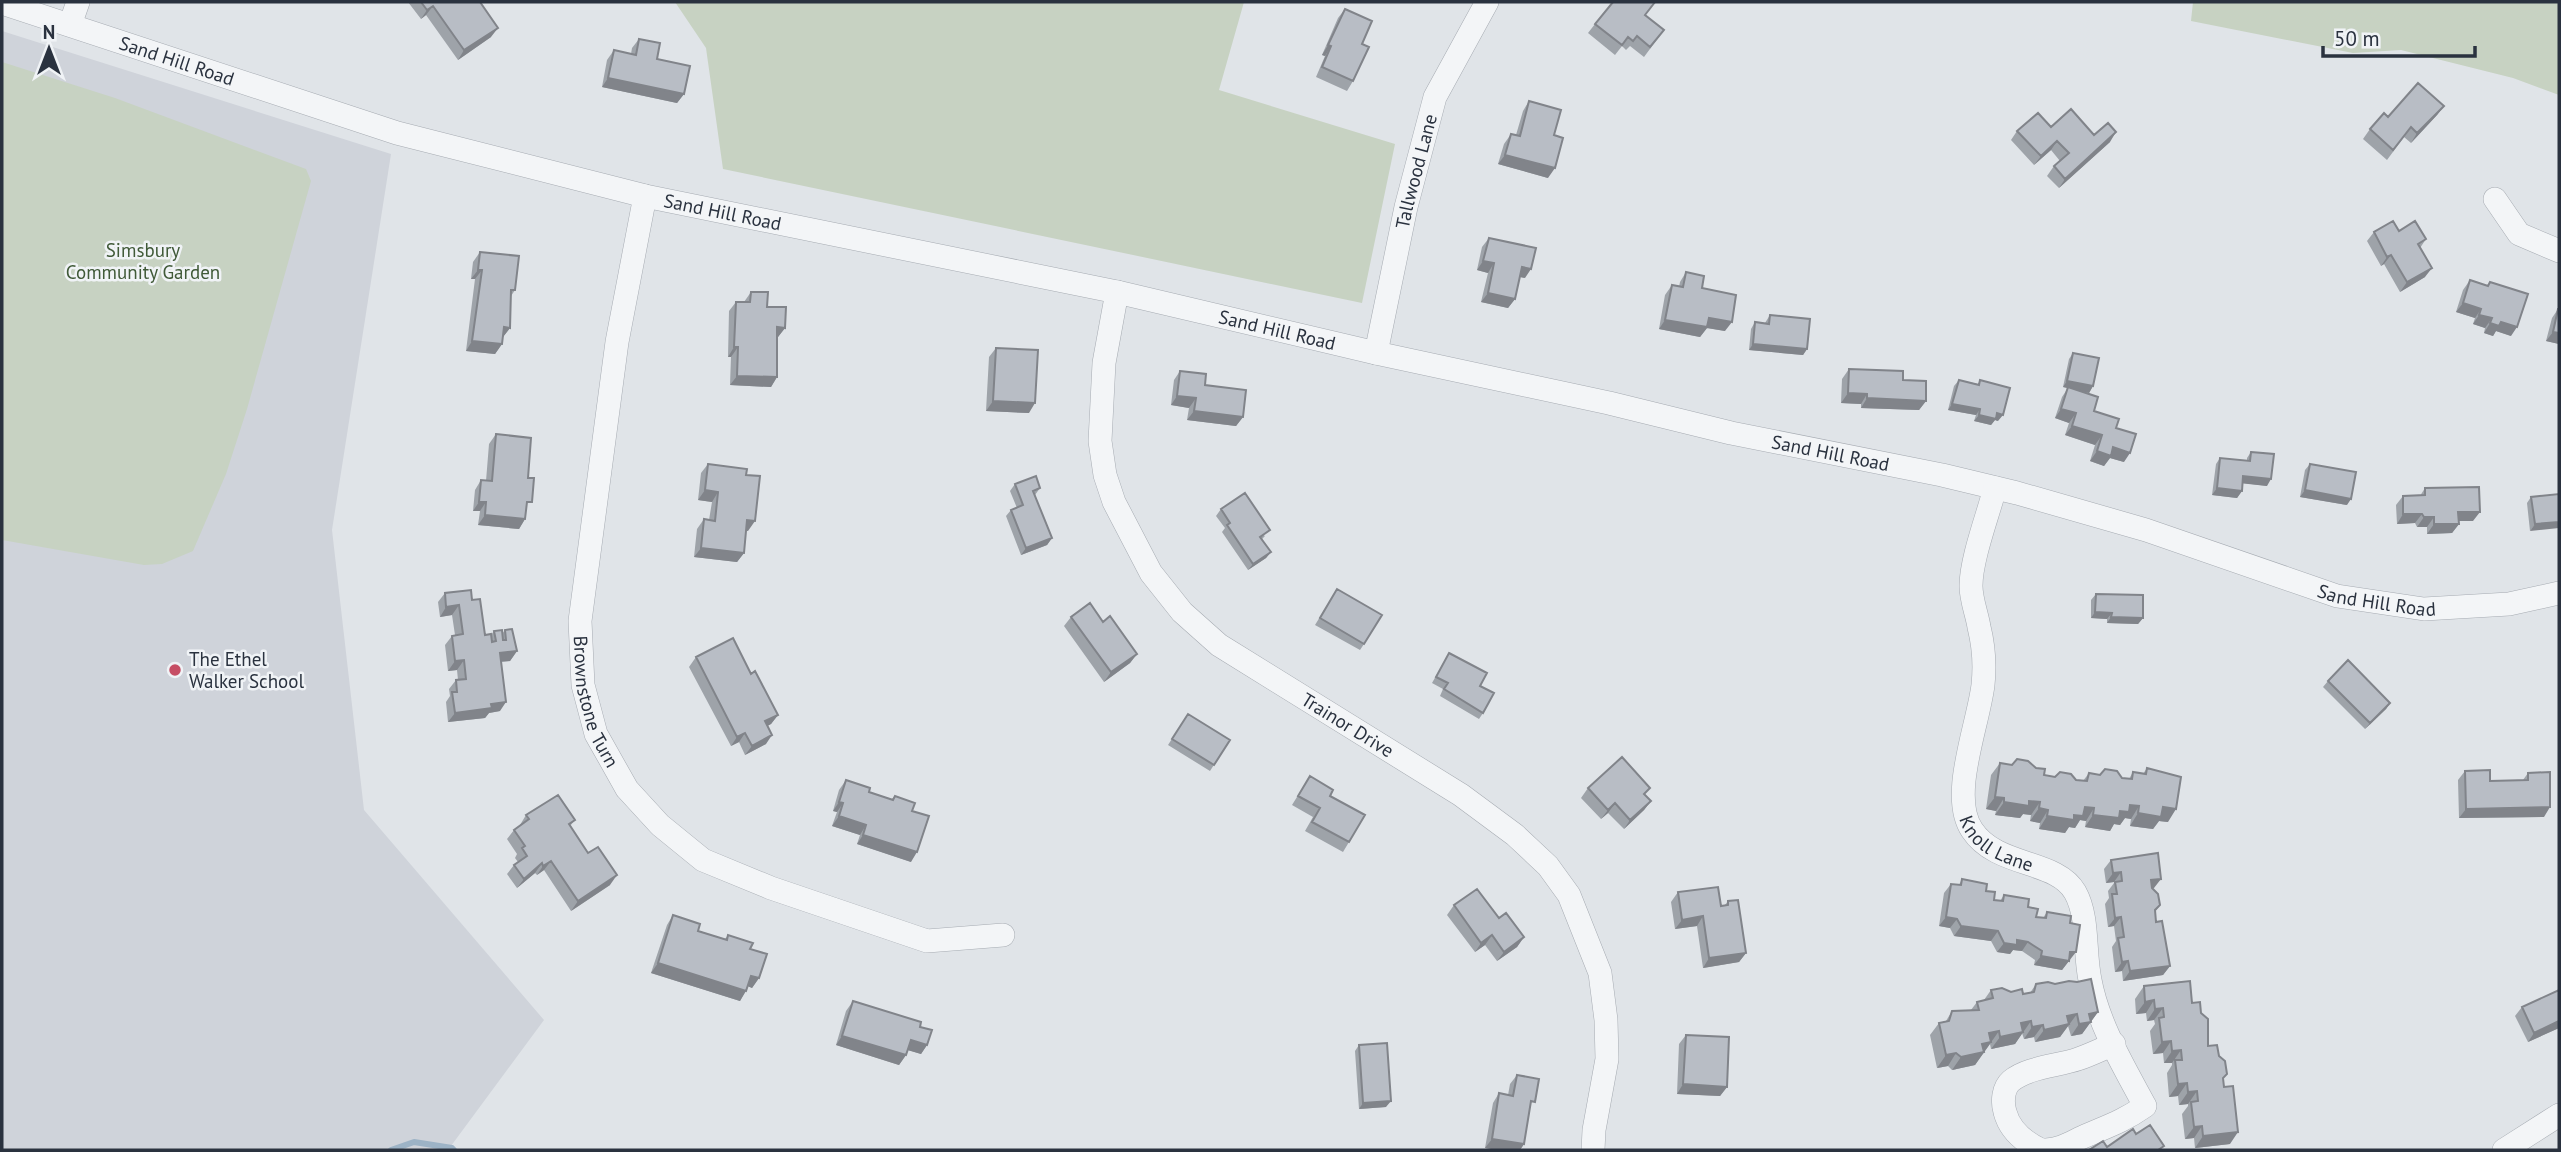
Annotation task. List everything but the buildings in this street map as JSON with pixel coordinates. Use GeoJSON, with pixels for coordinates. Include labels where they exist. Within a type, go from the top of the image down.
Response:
{"type":"FeatureCollection","features":[{"type":"Feature","properties":{"kind":"street"},"geometry":{"type":"LineString","coordinates":[[70,24],[78,2]]}},
{"type":"Feature","properties":{"kind":"street","name":"Tallwood Lane"},"geometry":{"type":"LineString","coordinates":[[1376,353],[1406,207],[1434,97],[1487,2]]}},
{"type":"Feature","properties":{"kind":"street","name":"Sand Hill Road"},"geometry":{"type":"LineString","coordinates":[[2,3],[397,133],[645,196],[1117,292],[1731,433],[1995,488],[2146,530],[2337,596],[2424,609],[2509,604],[2559,593]]}},
{"type":"Feature","properties":{"kind":"street","name":"Brownstone Turn"},"geometry":{"type":"LineString","coordinates":[[645,196],[617,342],[580,621],[583,685],[596,734],[627,789],[660,825],[703,860],[771,888],[927,941],[1003,935]]}},
{"type":"Feature","properties":{"kind":"street"},"geometry":{"type":"LineString","coordinates":[[2494,199],[2519,234],[2559,251]]}},
{"type":"Feature","properties":{"kind":"street","name":"Trainor Drive"},"geometry":{"type":"LineString","coordinates":[[1117,292],[1104,363],[1100,441],[1105,475],[1114,502],[1151,573],[1182,612],[1219,645],[1461,795],[1515,835],[1548,866],[1569,895],[1600,973],[1606,1020],[1607,1059],[1593,1150]]}},
{"type":"Feature","properties":{"kind":"street","name":"Knoll Lane"},"geometry":{"type":"LineString","coordinates":[[1995,488],[1970,585],[1984,655],[1981,697],[1963,780],[1964,809],[1972,831],[1996,853],[2063,878],[2074,890],[2080,904],[2090,981],[2101,1015],[2145,1106],[2122,1122],[2060,1149],[2044,1150],[2026,1143],[2009,1124],[2003,1109],[2003,1095],[2009,1082],[2026,1073],[2080,1059],[2114,1044]]}},
{"type":"Feature","properties":{"kind":"street"},"geometry":{"type":"LineString","coordinates":[[2504,1150],[2559,1115]]}},
{"type":"Feature","properties":{"kind":"shaded area","name":"The Ethel Walker School"},"geometry":{"type":"Polygon","coordinates":[[[2,31],[391,154],[332,530],[364,810],[544,1020],[448,1150],[2,1150],[2,31]]]}},
{"type":"Feature","properties":{"kind":"green space"},"geometry":{"type":"Polygon","coordinates":[[[675,2],[1244,2],[1219,90],[1395,144],[1362,303],[723,169],[706,48],[675,2]]]}},
{"type":"Feature","properties":{"kind":"green space"},"geometry":{"type":"Polygon","coordinates":[[[2193,2],[2559,2],[2559,95],[2513,78],[2401,50],[2353,53],[2191,21],[2193,2]]]}},
{"type":"Feature","properties":{"kind":"green space","name":"Simsbury Community Garden"},"geometry":{"type":"Polygon","coordinates":[[[2,62],[115,98],[306,169],[311,181],[226,474],[193,551],[162,564],[144,565],[2,540],[2,62]]]}},
{"type":"Feature","properties":{"kind":"waterway"},"geometry":{"type":"LineString","coordinates":[[391,1150],[414,1142],[454,1150]]}},
{"type":"Feature","properties":{"kind":"place","name":"The Ethel Walker School"},"geometry":{"type":"Point","coordinates":[175,670]}}]}
